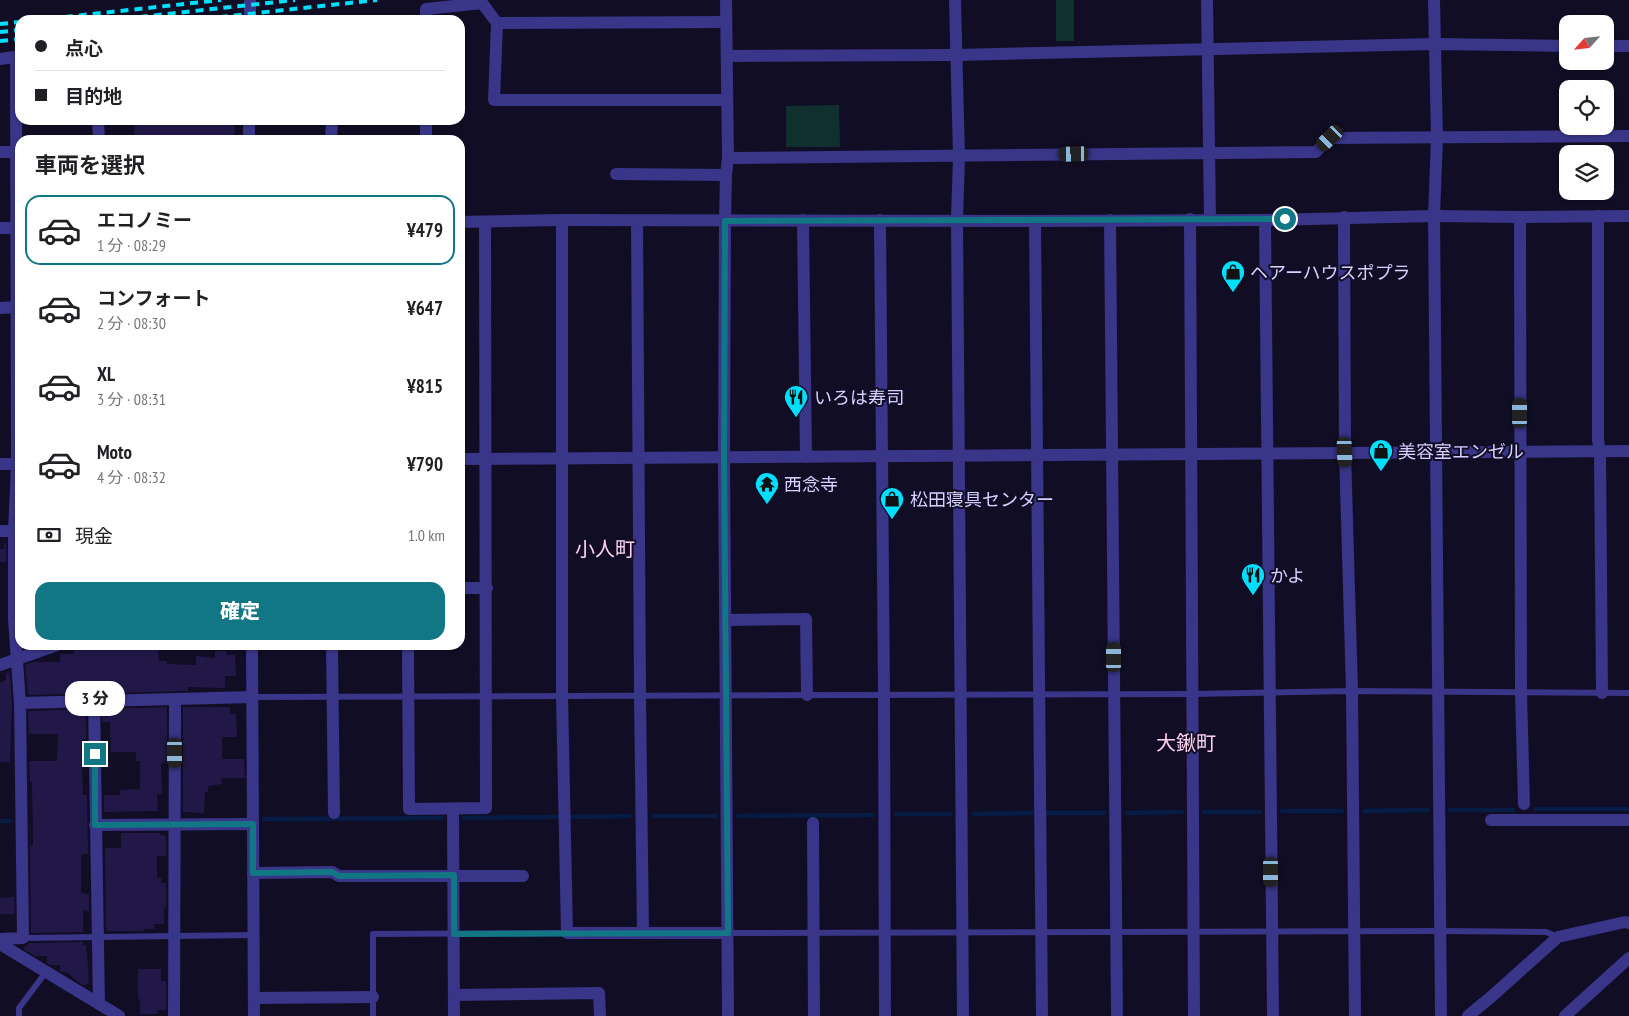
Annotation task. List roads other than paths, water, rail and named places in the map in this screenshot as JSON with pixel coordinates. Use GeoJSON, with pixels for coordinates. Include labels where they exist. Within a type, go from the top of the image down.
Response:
{"type":"FeatureCollection","features":[{"type":"Feature","properties":{"kind":"street"},"geometry":{"type":"LineString","coordinates":[[250,0],[250,15]]}},
{"type":"Feature","properties":{"kind":"street"},"geometry":{"type":"LineString","coordinates":[[726,0],[728,158],[725,221],[724,458],[728,1016]]}},
{"type":"Feature","properties":{"kind":"street"},"geometry":{"type":"LineString","coordinates":[[955,0],[959,156],[957,220],[963,1016]]}},
{"type":"Feature","properties":{"kind":"street"},"geometry":{"type":"LineString","coordinates":[[1207,0],[1210,219]]}},
{"type":"Feature","properties":{"kind":"street"},"geometry":{"type":"LineString","coordinates":[[1434,0],[1437,138],[1434,216],[1441,1016]]}},
{"type":"Feature","properties":{"kind":"street"},"geometry":{"type":"LineString","coordinates":[[426,15],[426,9],[482,3],[497,23],[494,100],[727,100]]}},
{"type":"Feature","properties":{"kind":"street"},"geometry":{"type":"LineString","coordinates":[[497,23],[726,22]]}},
{"type":"Feature","properties":{"kind":"street"},"geometry":{"type":"LineString","coordinates":[[727,56],[1208,50],[1434,44],[1559,46]]}},
{"type":"Feature","properties":{"kind":"street"},"geometry":{"type":"LineString","coordinates":[[1614,46],[1629,46]]}},
{"type":"Feature","properties":{"kind":"street"},"geometry":{"type":"LineString","coordinates":[[0,59],[15,56]]}},
{"type":"Feature","properties":{"kind":"street"},"geometry":{"type":"LineString","coordinates":[[728,158],[1316,152],[1330,138],[1629,136]]}},
{"type":"Feature","properties":{"kind":"street"},"geometry":{"type":"LineString","coordinates":[[0,152],[15,153]]}},
{"type":"Feature","properties":{"kind":"street"},"geometry":{"type":"LineString","coordinates":[[616,174],[726,175]]}},
{"type":"Feature","properties":{"kind":"street"},"geometry":{"type":"LineString","coordinates":[[465,222],[562,220],[1265,220],[1434,216],[1629,216]]}},
{"type":"Feature","properties":{"kind":"street"},"geometry":{"type":"LineString","coordinates":[[1598,216],[1598,440],[1600,452],[1602,693]]}},
{"type":"Feature","properties":{"kind":"street"},"geometry":{"type":"LineString","coordinates":[[1344,217],[1345,452],[1352,692],[1355,1016]]}},
{"type":"Feature","properties":{"kind":"street"},"geometry":{"type":"LineString","coordinates":[[1520,217],[1521,692],[1524,804]]}},
{"type":"Feature","properties":{"kind":"street"},"geometry":{"type":"LineString","coordinates":[[1190,219],[1194,1016]]}},
{"type":"Feature","properties":{"kind":"street"},"geometry":{"type":"LineString","coordinates":[[562,220],[562,696],[567,933],[728,933]]}},
{"type":"Feature","properties":{"kind":"street"},"geometry":{"type":"LineString","coordinates":[[803,220],[806,457]]}},
{"type":"Feature","properties":{"kind":"street"},"geometry":{"type":"LineString","coordinates":[[880,220],[884,694],[884,1016]]}},
{"type":"Feature","properties":{"kind":"street"},"geometry":{"type":"LineString","coordinates":[[1035,220],[1042,1016]]}},
{"type":"Feature","properties":{"kind":"street"},"geometry":{"type":"LineString","coordinates":[[1110,220],[1117,1016]]}},
{"type":"Feature","properties":{"kind":"street"},"geometry":{"type":"LineString","coordinates":[[1265,220],[1273,1016]]}},
{"type":"Feature","properties":{"kind":"street"},"geometry":{"type":"LineString","coordinates":[[637,221],[637,458],[644,933]]}},
{"type":"Feature","properties":{"kind":"street"},"geometry":{"type":"LineString","coordinates":[[408,650],[409,809],[486,808],[485,222]]}},
{"type":"Feature","properties":{"kind":"street"},"geometry":{"type":"LineString","coordinates":[[0,228],[15,228]]}},
{"type":"Feature","properties":{"kind":"street"},"geometry":{"type":"LineString","coordinates":[[0,308],[15,307]]}},
{"type":"Feature","properties":{"kind":"street"},"geometry":{"type":"LineString","coordinates":[[465,459],[1629,451]]}},
{"type":"Feature","properties":{"kind":"street"},"geometry":{"type":"LineString","coordinates":[[0,464],[15,464]]}},
{"type":"Feature","properties":{"kind":"street"},"geometry":{"type":"LineString","coordinates":[[0,531],[15,531]]}},
{"type":"Feature","properties":{"kind":"street"},"geometry":{"type":"LineString","coordinates":[[465,588],[487,588]]}},
{"type":"Feature","properties":{"kind":"street"},"geometry":{"type":"LineString","coordinates":[[15,590],[15,632]]}},
{"type":"Feature","properties":{"kind":"street"},"geometry":{"type":"LineString","coordinates":[[0,619],[14,619]]}},
{"type":"Feature","properties":{"kind":"street"},"geometry":{"type":"LineString","coordinates":[[726,620],[806,619],[808,695]]}},
{"type":"Feature","properties":{"kind":"street"},"geometry":{"type":"LineString","coordinates":[[0,939],[23,938],[20,702],[16,650]]}},
{"type":"Feature","properties":{"kind":"street"},"geometry":{"type":"LineString","coordinates":[[0,666],[43,650]]}},
{"type":"Feature","properties":{"kind":"street"},"geometry":{"type":"LineString","coordinates":[[252,650],[254,1016]]}},
{"type":"Feature","properties":{"kind":"street"},"geometry":{"type":"LineString","coordinates":[[332,650],[334,813]]}},
{"type":"Feature","properties":{"kind":"street"},"geometry":{"type":"LineString","coordinates":[[20,702],[252,697]]}},
{"type":"Feature","properties":{"kind":"street"},"geometry":{"type":"LineString","coordinates":[[174,1016],[175,699]]}},
{"type":"Feature","properties":{"kind":"street"},"geometry":{"type":"LineString","coordinates":[[94,701],[99,1004]]}},
{"type":"Feature","properties":{"kind":"street"},"geometry":{"type":"LineString","coordinates":[[453,809],[454,1016]]}},
{"type":"Feature","properties":{"kind":"street"},"geometry":{"type":"LineString","coordinates":[[1491,820],[1629,820]]}},
{"type":"Feature","properties":{"kind":"street"},"geometry":{"type":"LineString","coordinates":[[813,823],[814,1016]]}},
{"type":"Feature","properties":{"kind":"street"},"geometry":{"type":"LineString","coordinates":[[95,825],[253,824]]}},
{"type":"Feature","properties":{"kind":"street"},"geometry":{"type":"LineString","coordinates":[[253,873],[332,872],[339,876],[523,876]]}},
{"type":"Feature","properties":{"kind":"street"},"geometry":{"type":"LineString","coordinates":[[1468,1016],[1558,937],[1625,922],[1629,923]]}},
{"type":"Feature","properties":{"kind":"street"},"geometry":{"type":"LineString","coordinates":[[0,944],[119,1016]]}},
{"type":"Feature","properties":{"kind":"street"},"geometry":{"type":"LineString","coordinates":[[1565,1016],[1629,958]]}},
{"type":"Feature","properties":{"kind":"street"},"geometry":{"type":"LineString","coordinates":[[454,995],[599,993],[600,1016]]}},
{"type":"Feature","properties":{"kind":"street"},"geometry":{"type":"LineString","coordinates":[[254,998],[373,998]]}},
{"type":"Feature","properties":{"kind":"lane"},"geometry":{"type":"LineString","coordinates":[[252,697],[487,698],[1352,692],[1629,693]]}},
{"type":"Feature","properties":{"kind":"lane"},"geometry":{"type":"LineString","coordinates":[[1524,804],[1524,820]]}},
{"type":"Feature","properties":{"kind":"lane"},"geometry":{"type":"LineString","coordinates":[[728,933],[1440,931],[1546,932],[1558,937]]}},
{"type":"Feature","properties":{"kind":"lane"},"geometry":{"type":"LineString","coordinates":[[373,1016],[372,934],[567,933]]}},
{"type":"Feature","properties":{"kind":"lane"},"geometry":{"type":"LineString","coordinates":[[23,938],[254,935]]}},
{"type":"Feature","properties":{"kind":"lane"},"geometry":{"type":"LineString","coordinates":[[19,1016],[19,1008],[46,972]]}},
{"type":"Feature","properties":{"kind":"waterway"},"geometry":{"type":"LineString","coordinates":[[1535,809],[1629,809]]}},
{"type":"Feature","properties":{"kind":"waterway"},"geometry":{"type":"LineString","coordinates":[[1364,811],[1428,810]]}},
{"type":"Feature","properties":{"kind":"waterway"},"geometry":{"type":"LineString","coordinates":[[1450,810],[1513,810]]}},
{"type":"Feature","properties":{"kind":"waterway"},"geometry":{"type":"LineString","coordinates":[[1282,811],[1342,811]]}},
{"type":"Feature","properties":{"kind":"waterway"},"geometry":{"type":"LineString","coordinates":[[1127,813],[1182,812]]}},
{"type":"Feature","properties":{"kind":"waterway"},"geometry":{"type":"LineString","coordinates":[[1204,812],[1260,812]]}},
{"type":"Feature","properties":{"kind":"waterway"},"geometry":{"type":"LineString","coordinates":[[974,814],[1032,813]]}},
{"type":"Feature","properties":{"kind":"waterway"},"geometry":{"type":"LineString","coordinates":[[1048,813],[1104,813]]}},
{"type":"Feature","properties":{"kind":"waterway"},"geometry":{"type":"LineString","coordinates":[[896,814],[951,814]]}},
{"type":"Feature","properties":{"kind":"waterway"},"geometry":{"type":"LineString","coordinates":[[738,816],[873,815]]}},
{"type":"Feature","properties":{"kind":"waterway"},"geometry":{"type":"LineString","coordinates":[[572,817],[630,816]]}},
{"type":"Feature","properties":{"kind":"waterway"},"geometry":{"type":"LineString","coordinates":[[653,816],[716,816]]}},
{"type":"Feature","properties":{"kind":"waterway"},"geometry":{"type":"LineString","coordinates":[[464,818],[557,817]]}},
{"type":"Feature","properties":{"kind":"waterway"},"geometry":{"type":"LineString","coordinates":[[264,819],[442,818]]}},
{"type":"Feature","properties":{"kind":"waterway"},"geometry":{"type":"LineString","coordinates":[[0,821],[10,821]]}},
{"type":"Feature","properties":{"kind":"railway"},"geometry":{"type":"LineString","coordinates":[[83,15],[221,0]]}},
{"type":"Feature","properties":{"kind":"railway"},"geometry":{"type":"LineString","coordinates":[[158,15],[295,0]]}},
{"type":"Feature","properties":{"kind":"railway"},"geometry":{"type":"LineString","coordinates":[[238,15],[377,0]]}},
{"type":"Feature","properties":{"kind":"railway"},"geometry":{"type":"LineString","coordinates":[[0,24],[15,22]]}},
{"type":"Feature","properties":{"kind":"railway"},"geometry":{"type":"LineString","coordinates":[[0,32],[15,30]]}},
{"type":"Feature","properties":{"kind":"railway"},"geometry":{"type":"LineString","coordinates":[[0,41],[15,40]]}},
{"type":"Feature","properties":{"kind":"place","name":"ヘアーハウスポプラ"},"geometry":{"type":"Point","coordinates":[1233,293]}},
{"type":"Feature","properties":{"kind":"place","name":"いろは寿司"},"geometry":{"type":"Point","coordinates":[796,418]}},
{"type":"Feature","properties":{"kind":"place","name":"美容室エンゼル"},"geometry":{"type":"Point","coordinates":[1381,472]}},
{"type":"Feature","properties":{"kind":"place","name":"西念寺"},"geometry":{"type":"Point","coordinates":[767,505]}},
{"type":"Feature","properties":{"kind":"place","name":"松田寝具センター"},"geometry":{"type":"Point","coordinates":[892,520]}},
{"type":"Feature","properties":{"kind":"place","name":"かよ"},"geometry":{"type":"Point","coordinates":[1253,596]}},
{"type":"Feature","properties":{"kind":"district","name":"小人町"},"geometry":{"type":"Point","coordinates":[605,549]}},
{"type":"Feature","properties":{"kind":"district","name":"大鍬町"},"geometry":{"type":"Point","coordinates":[1186,743]}}]}
